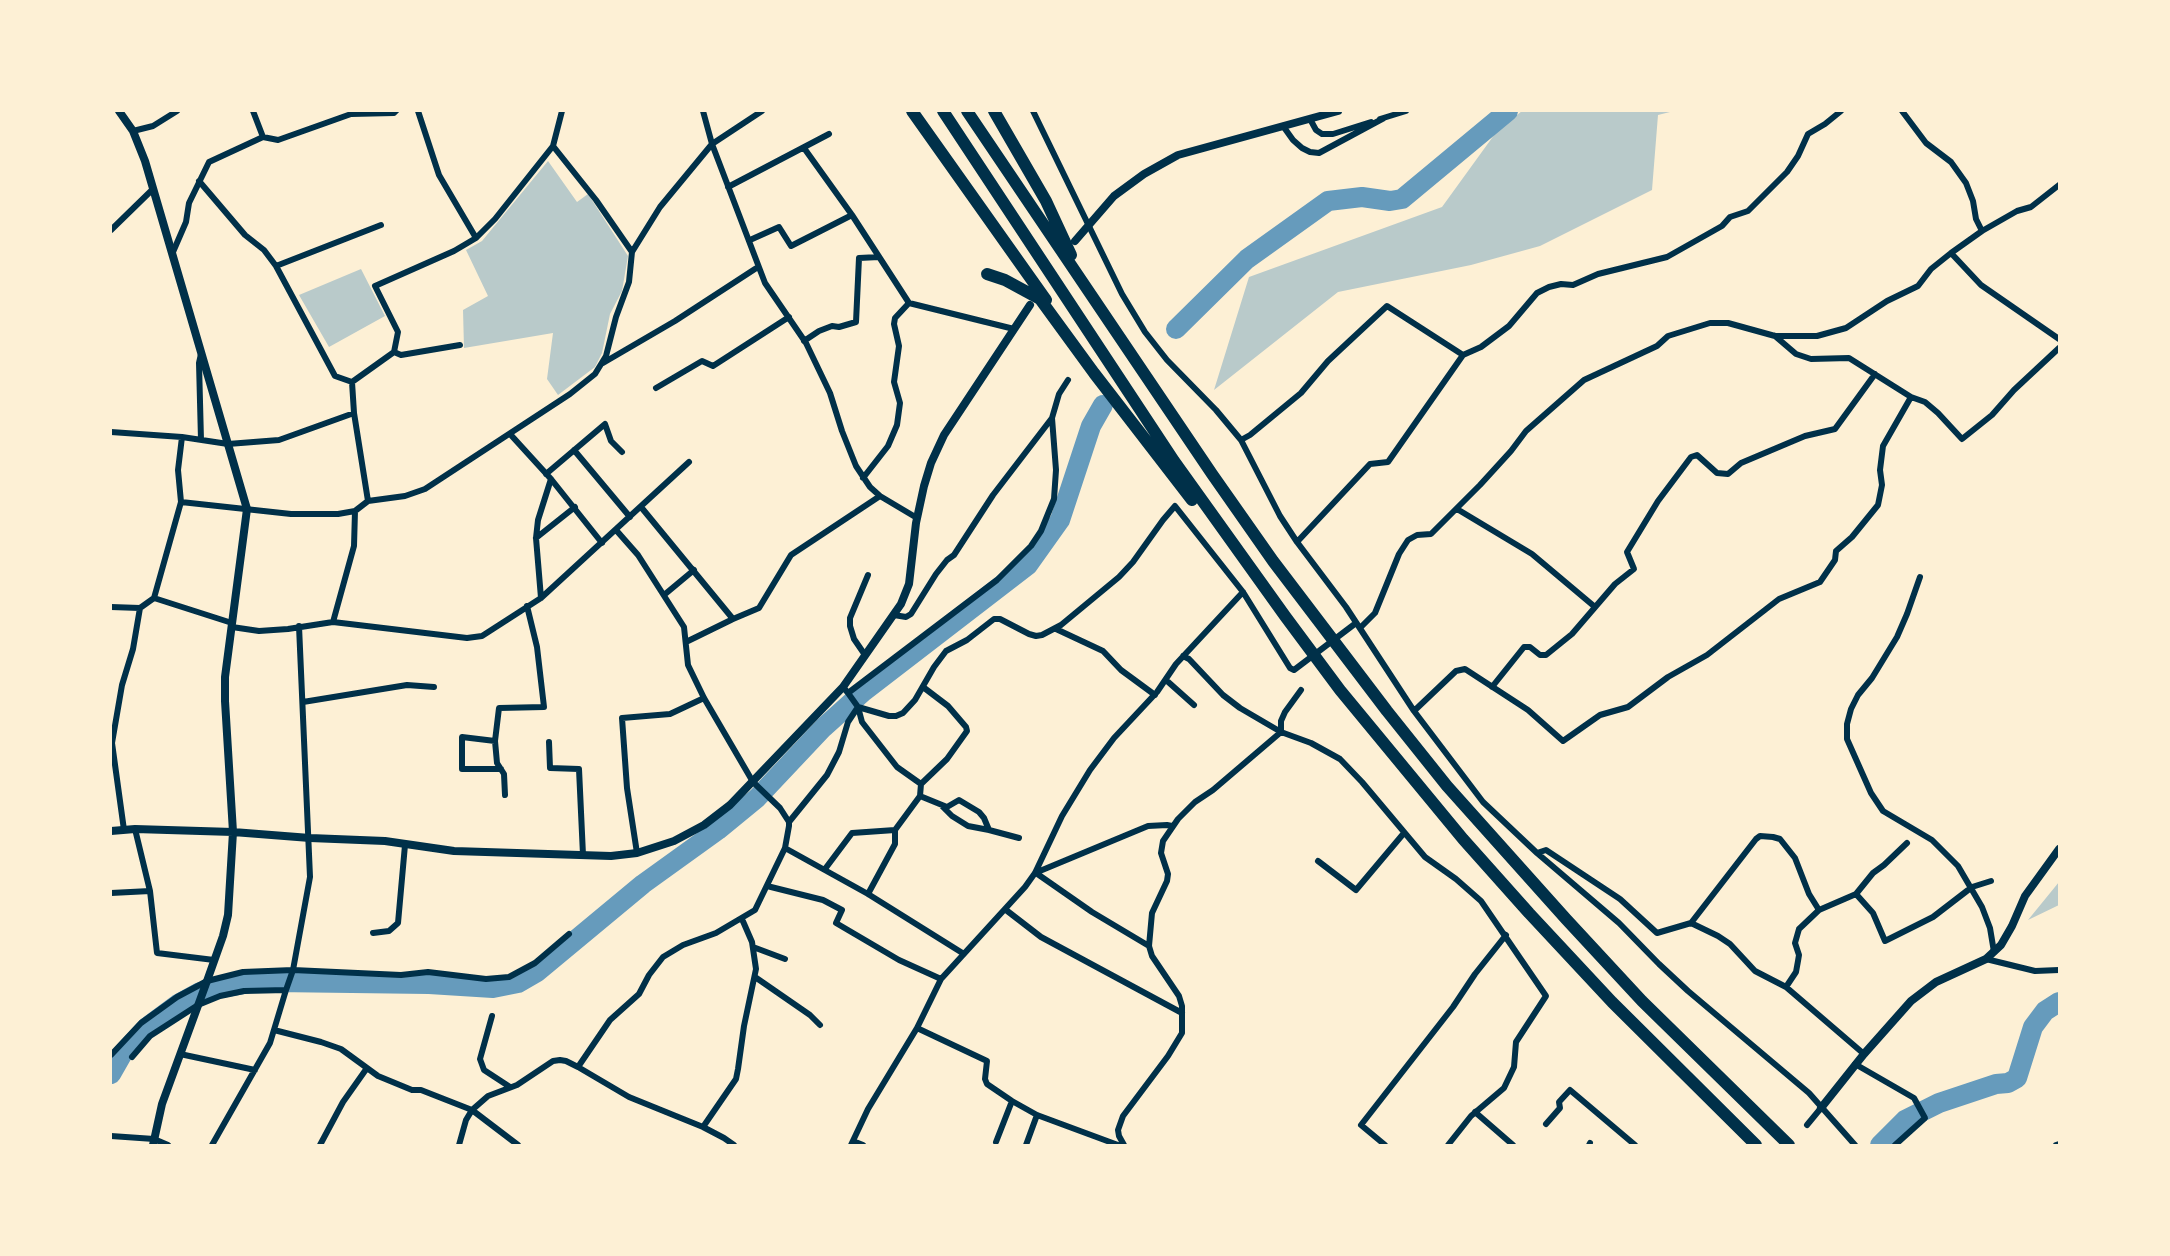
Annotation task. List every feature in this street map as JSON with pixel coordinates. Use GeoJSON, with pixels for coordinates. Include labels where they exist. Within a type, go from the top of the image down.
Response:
{"type":"FeatureCollection","features":[{"type":"Feature","properties":{"kind":"highway"},"geometry":{"type":"LineString","coordinates":[[912,111],[1042,294],[1094,373],[1403,768],[1529,914],[1611,1002],[1756,1145]]}},
{"type":"Feature","properties":{"kind":"highway"},"geometry":{"type":"LineString","coordinates":[[943,111],[1174,461],[1285,616]]}},
{"type":"Feature","properties":{"kind":"highway"},"geometry":{"type":"LineString","coordinates":[[967,111],[1273,561],[1447,786],[1566,920],[1642,1001],[1789,1145]]}},
{"type":"Feature","properties":{"kind":"highway"},"geometry":{"type":"LineString","coordinates":[[994,111],[1047,201],[1084,285]]}},
{"type":"Feature","properties":{"kind":"highway"},"geometry":{"type":"LineString","coordinates":[[987,274],[1005,280],[1040,299],[1071,339]]}},
{"type":"Feature","properties":{"kind":"street"},"geometry":{"type":"LineString","coordinates":[[119,111],[133,131],[153,189],[247,509],[225,676],[233,832],[228,915],[207,981],[162,1104],[153,1142]]}},
{"type":"Feature","properties":{"kind":"street"},"geometry":{"type":"LineString","coordinates":[[133,131],[153,126],[177,111]]}},
{"type":"Feature","properties":{"kind":"street"},"geometry":{"type":"LineString","coordinates":[[253,111],[263,137]]}},
{"type":"Feature","properties":{"kind":"street"},"geometry":{"type":"LineString","coordinates":[[173,252],[186,222],[189,203],[209,162],[263,137],[278,140],[351,114],[394,113],[396,111]]}},
{"type":"Feature","properties":{"kind":"street"},"geometry":{"type":"LineString","coordinates":[[418,111],[439,175],[476,238]]}},
{"type":"Feature","properties":{"kind":"street"},"geometry":{"type":"LineString","coordinates":[[352,382],[394,352],[398,332],[375,286],[454,252],[476,238],[495,219],[554,146],[562,111]]}},
{"type":"Feature","properties":{"kind":"street"},"geometry":{"type":"LineString","coordinates":[[703,111],[712,144],[750,240],[758,267],[771,294],[804,341],[830,393],[856,466],[863,478],[880,496],[917,518]]}},
{"type":"Feature","properties":{"kind":"street"},"geometry":{"type":"LineString","coordinates":[[181,502],[308,515],[355,511],[368,501],[405,496],[425,489],[570,394],[595,374],[609,350],[616,317],[629,282],[632,252],[660,207],[712,144],[762,111]]}},
{"type":"Feature","properties":{"kind":"street"},"geometry":{"type":"LineString","coordinates":[[1033,111],[1122,294],[1145,332],[1167,360],[1216,410],[1240,440],[1280,516],[1297,542],[1329,582],[1355,626],[1414,711],[1483,802],[1537,853],[1619,923],[1688,991],[1809,1093],[1855,1145]]}},
{"type":"Feature","properties":{"kind":"street"},"geometry":{"type":"LineString","coordinates":[[1075,241],[1114,196],[1128,184],[1178,155],[1335,111]]}},
{"type":"Feature","properties":{"kind":"street"},"geometry":{"type":"LineString","coordinates":[[1310,119],[1316,130],[1322,134],[1333,134],[1406,111]]}},
{"type":"Feature","properties":{"kind":"street"},"geometry":{"type":"LineString","coordinates":[[1297,542],[1370,464],[1388,462],[1463,355],[1481,347],[1509,326],[1537,293],[1549,287],[1561,284],[1573,285],[1598,274],[1667,257],[1722,226],[1730,217],[1748,211],[1786,172],[1798,156],[1808,134],[1841,111]]}},
{"type":"Feature","properties":{"kind":"street"},"geometry":{"type":"LineString","coordinates":[[1902,111],[1926,143],[1951,162],[1966,183],[1973,201],[1976,219],[1982,231]]}},
{"type":"Feature","properties":{"kind":"street"},"geometry":{"type":"LineString","coordinates":[[1283,126],[1302,148],[1319,153],[1384,118]]}},
{"type":"Feature","properties":{"kind":"street"},"geometry":{"type":"LineString","coordinates":[[728,187],[830,134]]}},
{"type":"Feature","properties":{"kind":"street"},"geometry":{"type":"LineString","coordinates":[[554,146],[597,200],[632,252]]}},
{"type":"Feature","properties":{"kind":"street"},"geometry":{"type":"LineString","coordinates":[[804,148],[852,215],[909,303],[1014,329]]}},
{"type":"Feature","properties":{"kind":"street"},"geometry":{"type":"LineString","coordinates":[[199,181],[245,235],[264,250],[276,266],[335,376],[352,382]]}},
{"type":"Feature","properties":{"kind":"street"},"geometry":{"type":"LineString","coordinates":[[858,707],[896,716],[909,708],[946,651],[967,640],[994,619],[1000,619],[1036,636],[1056,629],[1119,577],[1138,556],[1175,506],[1243,592],[1290,668],[1294,670],[1375,613],[1399,554],[1408,540],[1418,535],[1431,534],[1511,451],[1526,431],[1584,380],[1657,346],[1668,336],[1710,323],[1728,323],[1775,336],[1817,336],[1846,328],[1887,301],[1918,286],[1931,269],[1951,253],[1982,231],[2017,211],[2031,207],[2059,185]]}},
{"type":"Feature","properties":{"kind":"street"},"geometry":{"type":"LineString","coordinates":[[111,230],[153,189]]}},
{"type":"Feature","properties":{"kind":"street"},"geometry":{"type":"LineString","coordinates":[[750,240],[779,227],[791,246],[852,215]]}},
{"type":"Feature","properties":{"kind":"street"},"geometry":{"type":"LineString","coordinates":[[276,266],[381,225]]}},
{"type":"Feature","properties":{"kind":"street"},"geometry":{"type":"LineString","coordinates":[[1951,253],[1981,285],[2059,339]]}},
{"type":"Feature","properties":{"kind":"street"},"geometry":{"type":"LineString","coordinates":[[804,341],[832,326],[839,327],[856,322],[859,258],[879,257]]}},
{"type":"Feature","properties":{"kind":"street"},"geometry":{"type":"LineString","coordinates":[[601,364],[675,321],[758,267]]}},
{"type":"Feature","properties":{"kind":"street"},"geometry":{"type":"LineString","coordinates":[[863,478],[888,446],[897,425],[900,403],[894,382],[899,346],[894,324],[895,318],[909,303]]}},
{"type":"Feature","properties":{"kind":"street"},"geometry":{"type":"LineString","coordinates":[[846,690],[906,594],[917,518],[924,486],[937,450],[1030,305]]}},
{"type":"Feature","properties":{"kind":"street"},"geometry":{"type":"LineString","coordinates":[[1240,440],[1250,435],[1300,393],[1328,362],[1387,306],[1463,355]]}},
{"type":"Feature","properties":{"kind":"street"},"geometry":{"type":"LineString","coordinates":[[656,388],[702,361],[713,366],[789,317]]}},
{"type":"Feature","properties":{"kind":"street"},"geometry":{"type":"LineString","coordinates":[[1775,336],[1796,354],[1811,359],[1849,358],[1911,397],[1925,402],[1962,439],[1992,415],[2014,390],[2059,348]]}},
{"type":"Feature","properties":{"kind":"street"},"geometry":{"type":"LineString","coordinates":[[394,352],[401,355],[460,345]]}},
{"type":"Feature","properties":{"kind":"street"},"geometry":{"type":"LineString","coordinates":[[201,352],[199,363],[201,440]]}},
{"type":"Feature","properties":{"kind":"street"},"geometry":{"type":"LineString","coordinates":[[1492,687],[1524,647],[1530,647],[1540,655],[1545,655],[1572,634],[1595,606],[1634,569],[1627,552],[1658,501],[1691,457],[1697,455],[1717,473],[1728,474],[1741,463],[1805,436],[1835,429],[1875,374]]}},
{"type":"Feature","properties":{"kind":"street"},"geometry":{"type":"LineString","coordinates":[[111,831],[233,832],[385,841],[454,851],[612,856],[637,853],[674,841],[704,825],[730,805],[846,690],[997,580],[1031,546],[1041,531],[1054,499],[1056,470],[1053,418],[1059,394],[1068,380]]}},
{"type":"Feature","properties":{"kind":"street"},"geometry":{"type":"LineString","coordinates":[[352,382],[354,413],[368,501]]}},
{"type":"Feature","properties":{"kind":"street"},"geometry":{"type":"LineString","coordinates":[[1414,711],[1456,671],[1465,669],[1528,710],[1563,741],[1600,715],[1628,707],[1668,677],[1707,655],[1779,599],[1820,582],[1835,560],[1836,551],[1852,537],[1878,505],[1882,485],[1880,470],[1883,446],[1911,397]]}},
{"type":"Feature","properties":{"kind":"street"},"geometry":{"type":"LineString","coordinates":[[111,432],[182,437],[228,444],[279,440],[354,413]]}},
{"type":"Feature","properties":{"kind":"street"},"geometry":{"type":"LineString","coordinates":[[894,615],[906,617],[911,614],[936,574],[954,555],[993,495],[1053,418]]}},
{"type":"Feature","properties":{"kind":"street"},"geometry":{"type":"LineString","coordinates":[[546,474],[604,424],[611,441],[622,452]]}},
{"type":"Feature","properties":{"kind":"street"},"geometry":{"type":"LineString","coordinates":[[510,434],[575,507],[602,543]]}},
{"type":"Feature","properties":{"kind":"street"},"geometry":{"type":"LineString","coordinates":[[111,607],[140,608],[154,598],[181,502],[178,470],[182,437]]}},
{"type":"Feature","properties":{"kind":"street"},"geometry":{"type":"LineString","coordinates":[[574,450],[630,517]]}},
{"type":"Feature","properties":{"kind":"street"},"geometry":{"type":"LineString","coordinates":[[154,598],[232,625],[259,631],[333,622],[467,638],[482,636],[541,598],[689,462]]}},
{"type":"Feature","properties":{"kind":"street"},"geometry":{"type":"LineString","coordinates":[[541,598],[536,538],[538,520],[551,480]]}},
{"type":"Feature","properties":{"kind":"street"},"geometry":{"type":"LineString","coordinates":[[686,642],[759,608],[791,555],[880,496]]}},
{"type":"Feature","properties":{"kind":"street"},"geometry":{"type":"LineString","coordinates":[[536,538],[575,507]]}},
{"type":"Feature","properties":{"kind":"street"},"geometry":{"type":"LineString","coordinates":[[641,507],[733,619]]}},
{"type":"Feature","properties":{"kind":"street"},"geometry":{"type":"LineString","coordinates":[[1457,509],[1532,554],[1595,606]]}},
{"type":"Feature","properties":{"kind":"street"},"geometry":{"type":"LineString","coordinates":[[333,622],[354,546],[355,511]]}},
{"type":"Feature","properties":{"kind":"street"},"geometry":{"type":"LineString","coordinates":[[616,530],[638,555],[684,627],[688,665],[704,698],[753,782],[768,795],[789,822]]}},
{"type":"Feature","properties":{"kind":"street"},"geometry":{"type":"LineString","coordinates":[[663,595],[694,570]]}},
{"type":"Feature","properties":{"kind":"street"},"geometry":{"type":"LineString","coordinates":[[866,655],[854,639],[850,618],[868,575]]}},
{"type":"Feature","properties":{"kind":"street"},"geometry":{"type":"LineString","coordinates":[[1920,577],[1897,637],[1872,678],[1858,695],[1851,710],[1847,724],[1847,739],[1871,793],[1883,810],[1932,840],[1958,866],[1986,917],[1994,952]]}},
{"type":"Feature","properties":{"kind":"street"},"geometry":{"type":"LineString","coordinates":[[864,1145],[852,1143],[868,1109],[916,1028],[941,979],[1006,910],[1035,873],[1053,832],[1090,770],[1126,723],[1155,695],[1184,656],[1243,592]]}},
{"type":"Feature","properties":{"kind":"street"},"geometry":{"type":"LineString","coordinates":[[505,795],[504,774],[497,763],[495,741],[500,708],[543,707],[537,647],[527,606]]}},
{"type":"Feature","properties":{"kind":"street"},"geometry":{"type":"LineString","coordinates":[[124,830],[112,743],[122,685],[133,648],[140,608]]}},
{"type":"Feature","properties":{"kind":"street"},"geometry":{"type":"LineString","coordinates":[[212,1145],[270,1043],[293,970],[310,877],[299,626]]}},
{"type":"Feature","properties":{"kind":"street"},"geometry":{"type":"LineString","coordinates":[[1056,629],[1103,651],[1120,670],[1155,695]]}},
{"type":"Feature","properties":{"kind":"street"},"geometry":{"type":"LineString","coordinates":[[1184,656],[1223,695],[1240,708],[1281,732],[1311,743],[1340,759],[1425,857],[1470,890],[1506,935],[1520,960],[1546,996],[1516,1042],[1511,1077],[1495,1097],[1475,1112],[1448,1145]]}},
{"type":"Feature","properties":{"kind":"street"},"geometry":{"type":"LineString","coordinates":[[1166,681],[1194,705]]}},
{"type":"Feature","properties":{"kind":"street"},"geometry":{"type":"LineString","coordinates":[[303,702],[408,685],[434,687]]}},
{"type":"Feature","properties":{"kind":"street"},"geometry":{"type":"LineString","coordinates":[[868,894],[895,843],[895,830],[920,796],[921,784],[947,759],[967,731],[948,706],[923,687]]}},
{"type":"Feature","properties":{"kind":"street"},"geometry":{"type":"LineString","coordinates":[[846,690],[858,707],[862,722],[897,767],[921,784]]}},
{"type":"Feature","properties":{"kind":"street"},"geometry":{"type":"LineString","coordinates":[[1124,1145],[1119,1136],[1120,1124],[1136,1097],[1168,1056],[1182,1033],[1179,996],[1152,956],[1149,946],[1152,912],[1168,874],[1161,847],[1172,826],[1195,802],[1213,790],[1281,732],[1284,712],[1301,690]]}},
{"type":"Feature","properties":{"kind":"street"},"geometry":{"type":"LineString","coordinates":[[637,853],[627,788],[622,718],[670,714],[704,698]]}},
{"type":"Feature","properties":{"kind":"street"},"geometry":{"type":"LineString","coordinates":[[579,1067],[610,1020],[639,994],[649,975],[663,957],[683,945],[716,933],[755,910],[785,848],[789,822],[827,775],[848,722],[858,707]]}},
{"type":"Feature","properties":{"kind":"street"},"geometry":{"type":"LineString","coordinates":[[495,741],[462,737],[462,769],[501,769]]}},
{"type":"Feature","properties":{"kind":"street"},"geometry":{"type":"LineString","coordinates":[[549,742],[550,768],[579,769],[583,855]]}},
{"type":"Feature","properties":{"kind":"street"},"geometry":{"type":"LineString","coordinates":[[920,796],[943,807],[968,826],[1019,838]]}},
{"type":"Feature","properties":{"kind":"street"},"geometry":{"type":"LineString","coordinates":[[943,807],[959,800],[978,812],[990,830]]}},
{"type":"Feature","properties":{"kind":"street"},"geometry":{"type":"LineString","coordinates":[[1035,873],[1148,826],[1172,826]]}},
{"type":"Feature","properties":{"kind":"street"},"geometry":{"type":"LineString","coordinates":[[135,830],[150,891],[157,954],[214,960]]}},
{"type":"Feature","properties":{"kind":"street"},"geometry":{"type":"LineString","coordinates":[[825,869],[852,833],[895,830]]}},
{"type":"Feature","properties":{"kind":"street"},"geometry":{"type":"LineString","coordinates":[[1318,861],[1356,890],[1404,833]]}},
{"type":"Feature","properties":{"kind":"street"},"geometry":{"type":"LineString","coordinates":[[1537,853],[1546,850],[1620,899],[1657,933],[1691,923],[1756,839],[1760,836],[1773,837],[1780,839],[1795,858],[1809,894],[1819,910]]}},
{"type":"Feature","properties":{"kind":"street"},"geometry":{"type":"LineString","coordinates":[[1786,987],[1796,972],[1798,962],[1796,936],[1799,929],[1819,910],[1856,894],[1873,873],[1907,843]]}},
{"type":"Feature","properties":{"kind":"street"},"geometry":{"type":"LineString","coordinates":[[373,933],[388,931],[398,923],[405,845]]}},
{"type":"Feature","properties":{"kind":"street"},"geometry":{"type":"LineString","coordinates":[[785,848],[868,894],[964,954]]}},
{"type":"Feature","properties":{"kind":"street"},"geometry":{"type":"LineString","coordinates":[[1807,1125],[1864,1054],[1899,1014],[1924,990],[1986,959],[1994,952],[2006,938],[2033,882],[2059,849]]}},
{"type":"Feature","properties":{"kind":"street"},"geometry":{"type":"LineString","coordinates":[[1035,873],[1149,946]]}},
{"type":"Feature","properties":{"kind":"street"},"geometry":{"type":"LineString","coordinates":[[1856,894],[1873,913],[1885,941],[1933,917],[1971,887],[1991,881]]}},
{"type":"Feature","properties":{"kind":"street"},"geometry":{"type":"LineString","coordinates":[[767,886],[823,900],[842,910],[836,923],[899,960],[941,979]]}},
{"type":"Feature","properties":{"kind":"street"},"geometry":{"type":"LineString","coordinates":[[111,893],[150,891]]}},
{"type":"Feature","properties":{"kind":"street"},"geometry":{"type":"LineString","coordinates":[[1006,910],[1041,937],[1182,1013]]}},
{"type":"Feature","properties":{"kind":"street"},"geometry":{"type":"LineString","coordinates":[[703,1127],[736,1079],[756,969],[753,947],[742,919]]}},
{"type":"Feature","properties":{"kind":"street"},"geometry":{"type":"LineString","coordinates":[[1691,923],[1730,944],[1755,970],[1786,987],[1864,1054]]}},
{"type":"Feature","properties":{"kind":"street"},"geometry":{"type":"LineString","coordinates":[[111,1055],[141,1023],[177,997],[207,981],[243,972],[293,970],[401,975],[428,972],[486,979],[509,977],[535,963],[569,934]]}},
{"type":"Feature","properties":{"kind":"street"},"geometry":{"type":"LineString","coordinates":[[1380,1143],[1361,1125],[1506,935]]}},
{"type":"Feature","properties":{"kind":"street"},"geometry":{"type":"LineString","coordinates":[[753,947],[785,959]]}},
{"type":"Feature","properties":{"kind":"street"},"geometry":{"type":"LineString","coordinates":[[1986,959],[2035,971],[2059,970]]}},
{"type":"Feature","properties":{"kind":"street"},"geometry":{"type":"LineString","coordinates":[[755,977],[810,1014],[820,1025]]}},
{"type":"Feature","properties":{"kind":"street"},"geometry":{"type":"LineString","coordinates":[[132,1057],[150,1036],[198,1005],[220,996],[244,991],[286,990]]}},
{"type":"Feature","properties":{"kind":"street"},"geometry":{"type":"LineString","coordinates":[[492,1016],[480,1059],[484,1070],[510,1087]]}},
{"type":"Feature","properties":{"kind":"street"},"geometry":{"type":"LineString","coordinates":[[916,1028],[987,1061],[985,1079],[987,1084],[1012,1101],[1037,1114],[1118,1145]]}},
{"type":"Feature","properties":{"kind":"street"},"geometry":{"type":"LineString","coordinates":[[274,1030],[341,1049],[378,1076],[472,1110],[518,1145]]}},
{"type":"Feature","properties":{"kind":"street"},"geometry":{"type":"LineString","coordinates":[[180,1054],[255,1070]]}},
{"type":"Feature","properties":{"kind":"street"},"geometry":{"type":"LineString","coordinates":[[459,1145],[466,1119],[472,1110],[488,1096],[525,1080],[553,1061],[566,1060],[629,1097],[703,1127],[734,1145]]}},
{"type":"Feature","properties":{"kind":"street"},"geometry":{"type":"LineString","coordinates":[[1855,1065],[1914,1098],[1925,1118],[1895,1145]]}},
{"type":"Feature","properties":{"kind":"street"},"geometry":{"type":"LineString","coordinates":[[320,1145],[343,1102],[367,1068]]}},
{"type":"Feature","properties":{"kind":"street"},"geometry":{"type":"LineString","coordinates":[[1546,1124],[1560,1108],[1559,1102],[1570,1090],[1635,1145]]}},
{"type":"Feature","properties":{"kind":"street"},"geometry":{"type":"LineString","coordinates":[[996,1142],[1012,1101]]}},
{"type":"Feature","properties":{"kind":"street"},"geometry":{"type":"LineString","coordinates":[[1475,1112],[1513,1145]]}},
{"type":"Feature","properties":{"kind":"street"},"geometry":{"type":"LineString","coordinates":[[1026,1145],[1037,1114]]}},
{"type":"Feature","properties":{"kind":"street"},"geometry":{"type":"LineString","coordinates":[[111,1136],[168,1145]]}},
{"type":"Feature","properties":{"kind":"shaded area"},"geometry":{"type":"Polygon","coordinates":[[[1522,111],[1674,111],[1658,115],[1652,190],[1540,246],[1471,265],[1338,292],[1214,390],[1249,277],[1442,207],[1497,131],[1522,111]]]}},
{"type":"Feature","properties":{"kind":"shaded area"},"geometry":{"type":"Polygon","coordinates":[[[548,161],[577,202],[588,194],[628,256],[622,291],[610,314],[602,353],[595,367],[558,395],[547,379],[553,333],[464,348],[463,310],[488,296],[466,250],[482,241],[548,161]]]}},
{"type":"Feature","properties":{"kind":"shaded area"},"geometry":{"type":"Polygon","coordinates":[[[361,269],[385,316],[329,347],[299,295],[361,269]]]}},
{"type":"Feature","properties":{"kind":"shaded area"},"geometry":{"type":"Polygon","coordinates":[[[2059,882],[2059,905],[2028,920],[2059,882]]]}},
{"type":"Feature","properties":{"kind":"waterway"},"geometry":{"type":"LineString","coordinates":[[1176,329],[1247,259],[1328,201],[1362,197],[1390,201],[1402,199],[1508,111]]}},
{"type":"Feature","properties":{"kind":"waterway"},"geometry":{"type":"LineString","coordinates":[[111,1074],[123,1053],[147,1027],[178,1004],[200,992],[250,983],[275,982],[429,984],[493,988],[518,983],[537,972],[643,884],[718,830],[757,798],[823,728],[863,692],[1028,565],[1060,520],[1091,426],[1103,405]]}},
{"type":"Feature","properties":{"kind":"waterway"},"geometry":{"type":"LineString","coordinates":[[1880,1145],[1905,1120],[1939,1103],[1996,1084],[2008,1083],[2017,1078],[2033,1027],[2045,1011],[2059,1002]]}}]}
